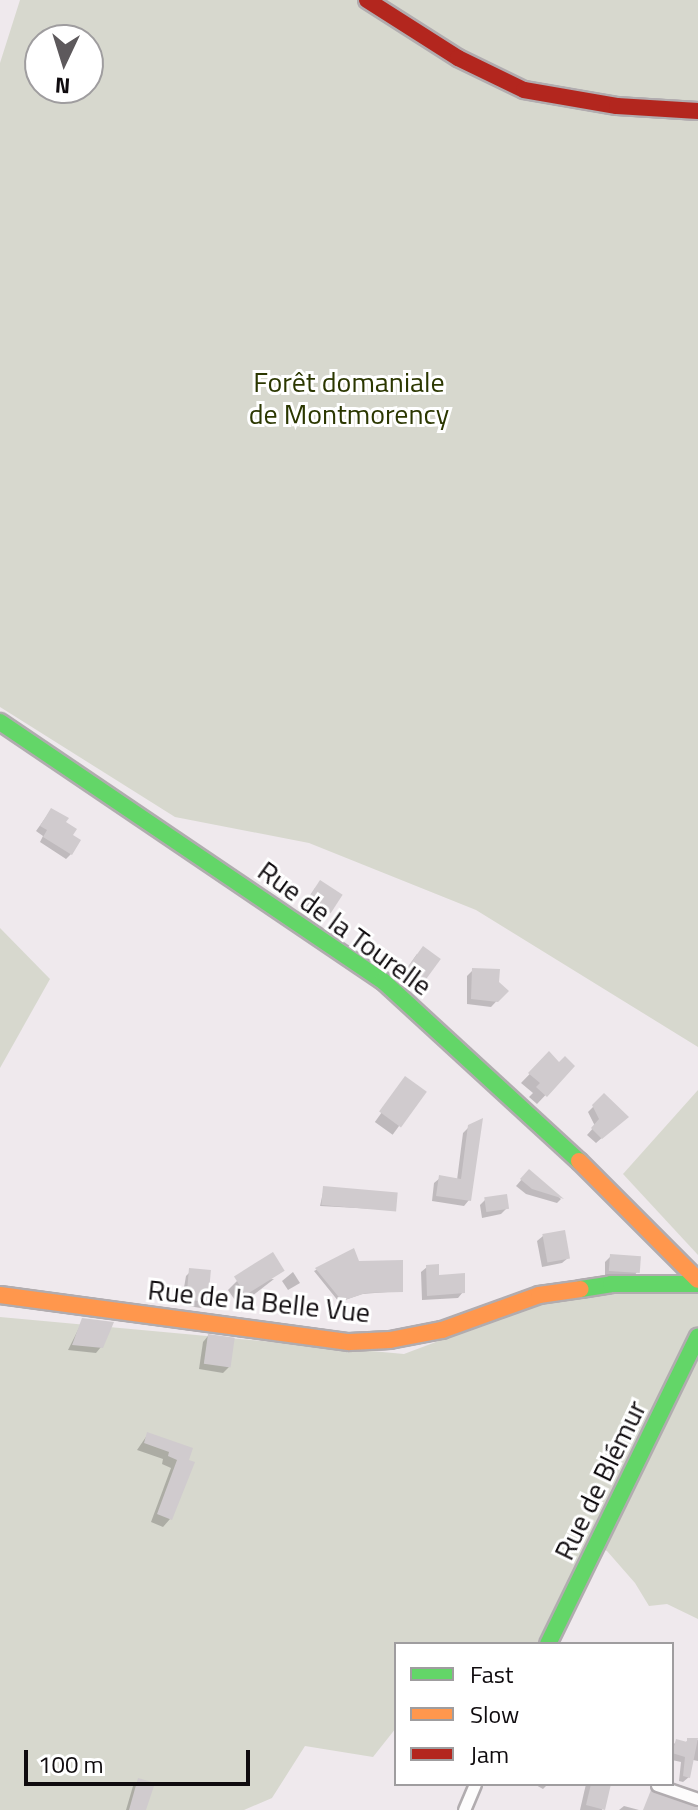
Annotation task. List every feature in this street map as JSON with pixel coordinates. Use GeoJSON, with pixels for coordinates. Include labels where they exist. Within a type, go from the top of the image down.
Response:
{"type":"FeatureCollection","features":[{"type":"Feature","properties":{"kind":"street"},"geometry":{"type":"LineString","coordinates":[[367,0],[458,58],[524,90],[617,106],[698,111]]}},
{"type":"Feature","properties":{"kind":"street","name":"Rue de la Tourelle"},"geometry":{"type":"LineString","coordinates":[[0,722],[383,981],[575,1157],[698,1282]]}},
{"type":"Feature","properties":{"kind":"street","name":"Rue de la Belle Vue"},"geometry":{"type":"LineString","coordinates":[[0,1295],[349,1342],[390,1340],[442,1330],[553,1293],[611,1284],[698,1282]]}},
{"type":"Feature","properties":{"kind":"street","name":"Rue de Blémur"},"geometry":{"type":"LineString","coordinates":[[549,1642],[698,1337]]}},
{"type":"Feature","properties":{"kind":"street"},"geometry":{"type":"LineString","coordinates":[[464,1810],[474,1786]]}},
{"type":"Feature","properties":{"kind":"street"},"geometry":{"type":"LineString","coordinates":[[660,1786],[698,1799]]}},
{"type":"Feature","properties":{"kind":"green space","name":"Forêt domaniale de Montmorency"},"geometry":{"type":"Polygon","coordinates":[[[20,0],[698,0],[698,1047],[476,910],[309,843],[175,817],[0,707],[0,63],[20,0]]]}},
{"type":"Feature","properties":{"kind":"green space"},"geometry":{"type":"Polygon","coordinates":[[[0,928],[50,979],[0,1068],[0,928]]]}},
{"type":"Feature","properties":{"kind":"green space"},"geometry":{"type":"Polygon","coordinates":[[[698,1090],[698,1255],[623,1174],[698,1090]]]}},
{"type":"Feature","properties":{"kind":"green space"},"geometry":{"type":"Polygon","coordinates":[[[698,1291],[698,1619],[667,1604],[649,1606],[635,1583],[607,1551],[591,1542],[538,1642],[394,1642],[394,1731],[373,1757],[305,1746],[272,1798],[244,1810],[0,1810],[0,1317],[404,1354],[531,1306],[608,1293],[698,1291]]]}},
{"type":"Feature","properties":{"kind":"building"},"geometry":{"type":"Polygon","coordinates":[[[51,808],[69,818],[66,822],[77,829],[73,835],[81,840],[72,855],[43,837],[47,830],[40,826],[51,808]]]}},
{"type":"Feature","properties":{"kind":"building"},"geometry":{"type":"Polygon","coordinates":[[[320,880],[343,895],[331,913],[308,898],[320,880]]]}},
{"type":"Feature","properties":{"kind":"building"},"geometry":{"type":"Polygon","coordinates":[[[423,946],[441,959],[424,982],[407,969],[423,946]]]}},
{"type":"Feature","properties":{"kind":"building"},"geometry":{"type":"Polygon","coordinates":[[[472,968],[500,969],[499,982],[509,991],[498,1002],[471,999],[472,968]]]}},
{"type":"Feature","properties":{"kind":"building"},"geometry":{"type":"Polygon","coordinates":[[[549,1051],[559,1062],[565,1056],[575,1066],[547,1097],[536,1087],[540,1083],[528,1073],[549,1051]]]}},
{"type":"Feature","properties":{"kind":"building"},"geometry":{"type":"Polygon","coordinates":[[[405,1076],[427,1092],[401,1127],[379,1112],[405,1076]]]}},
{"type":"Feature","properties":{"kind":"building"},"geometry":{"type":"Polygon","coordinates":[[[604,1093],[629,1117],[602,1139],[591,1128],[599,1119],[592,1105],[604,1093]]]}},
{"type":"Feature","properties":{"kind":"building"},"geometry":{"type":"Polygon","coordinates":[[[483,1118],[471,1201],[436,1196],[439,1175],[461,1179],[468,1125],[483,1118]]]}},
{"type":"Feature","properties":{"kind":"building"},"geometry":{"type":"Polygon","coordinates":[[[529,1169],[564,1199],[532,1189],[520,1179],[529,1169]]]}},
{"type":"Feature","properties":{"kind":"building"},"geometry":{"type":"Polygon","coordinates":[[[323,1186],[398,1193],[396,1211],[321,1205],[323,1186]]]}},
{"type":"Feature","properties":{"kind":"building"},"geometry":{"type":"Polygon","coordinates":[[[507,1194],[509,1209],[486,1212],[484,1197],[507,1194]]]}},
{"type":"Feature","properties":{"kind":"building"},"geometry":{"type":"Polygon","coordinates":[[[565,1230],[570,1259],[547,1263],[542,1234],[565,1230]]]}},
{"type":"Feature","properties":{"kind":"building"},"geometry":{"type":"Polygon","coordinates":[[[354,1248],[359,1261],[403,1260],[403,1292],[366,1293],[342,1301],[315,1268],[354,1248]]]}},
{"type":"Feature","properties":{"kind":"building"},"geometry":{"type":"Polygon","coordinates":[[[273,1252],[285,1271],[246,1295],[234,1276],[273,1252]]]}},
{"type":"Feature","properties":{"kind":"building"},"geometry":{"type":"Polygon","coordinates":[[[610,1254],[641,1256],[640,1273],[609,1271],[610,1254]]]}},
{"type":"Feature","properties":{"kind":"building"},"geometry":{"type":"Polygon","coordinates":[[[439,1264],[439,1275],[465,1273],[465,1293],[427,1296],[426,1265],[439,1264]]]}},
{"type":"Feature","properties":{"kind":"building"},"geometry":{"type":"Polygon","coordinates":[[[189,1268],[211,1270],[208,1302],[186,1300],[189,1268]]]}},
{"type":"Feature","properties":{"kind":"building"},"geometry":{"type":"Polygon","coordinates":[[[82,1318],[114,1322],[103,1348],[72,1345],[82,1318]]]}},
{"type":"Feature","properties":{"kind":"building"},"geometry":{"type":"Polygon","coordinates":[[[208,1334],[235,1338],[231,1367],[204,1364],[208,1334]]]}},
{"type":"Feature","properties":{"kind":"building"},"geometry":{"type":"Polygon","coordinates":[[[147,1432],[193,1448],[189,1460],[195,1462],[172,1520],[157,1514],[177,1460],[168,1456],[169,1452],[144,1443],[147,1432]]]}},
{"type":"Feature","properties":{"kind":"building"},"geometry":{"type":"Polygon","coordinates":[[[687,1738],[698,1738],[690,1778],[683,1776],[685,1757],[674,1754],[676,1739],[687,1742],[687,1738]]]}},
{"type":"Feature","properties":{"kind":"building"},"geometry":{"type":"Polygon","coordinates":[[[138,1778],[155,1783],[146,1810],[129,1810],[138,1778]]]}},
{"type":"Feature","properties":{"kind":"building"},"geometry":{"type":"Polygon","coordinates":[[[591,1786],[611,1786],[605,1810],[586,1805],[591,1786]]]}},
{"type":"Feature","properties":{"kind":"building"},"geometry":{"type":"Polygon","coordinates":[[[651,1790],[698,1807],[698,1810],[643,1810],[651,1790]]]}},
{"type":"Feature","properties":{"kind":"traffic: fast"},"geometry":{"type":"LineString","coordinates":[[0,722],[383,981],[579,1161]]}},
{"type":"Feature","properties":{"kind":"traffic: fast"},"geometry":{"type":"LineString","coordinates":[[581,1289],[611,1284],[698,1284]]}},
{"type":"Feature","properties":{"kind":"traffic: fast"},"geometry":{"type":"LineString","coordinates":[[549,1642],[698,1337]]}},
{"type":"Feature","properties":{"kind":"traffic: slow"},"geometry":{"type":"LineString","coordinates":[[579,1161],[698,1280]]}},
{"type":"Feature","properties":{"kind":"traffic: slow"},"geometry":{"type":"LineString","coordinates":[[0,1295],[349,1342],[390,1340],[442,1330],[539,1295],[581,1289]]}},
{"type":"Feature","properties":{"kind":"traffic: jam"},"geometry":{"type":"LineString","coordinates":[[367,0],[458,58],[524,90],[617,106],[698,111]]}}]}
